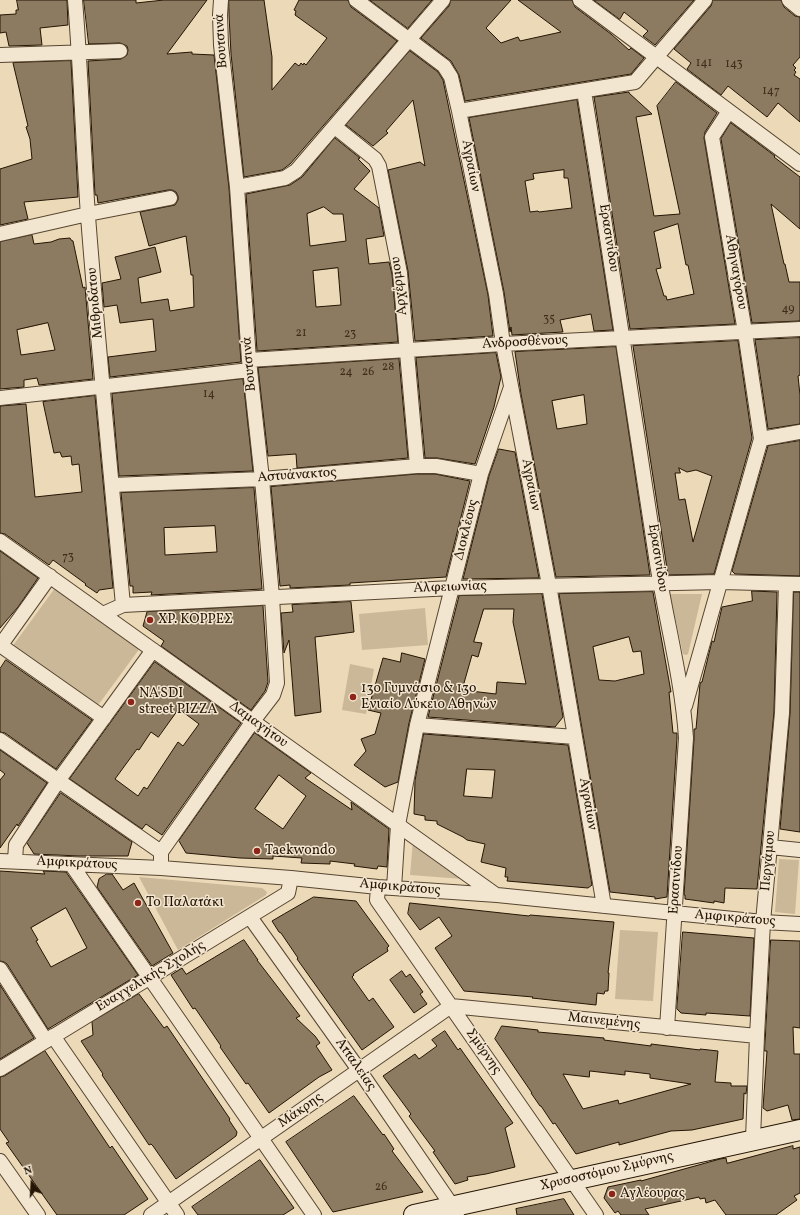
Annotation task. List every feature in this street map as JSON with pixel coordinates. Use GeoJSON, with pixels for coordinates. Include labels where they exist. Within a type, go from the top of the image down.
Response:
{"type":"FeatureCollection","features":[{"type":"Feature","properties":{"kind":"street","name":"Μιθριδάτου"},"geometry":{"type":"LineString","coordinates":[[75,0],[88,214],[102,386],[123,605]]}},
{"type":"Feature","properties":{"kind":"street","name":"Βουτσινά"},"geometry":{"type":"LineString","coordinates":[[161,852],[273,695],[277,683],[272,597],[250,365],[237,187],[221,45],[221,0]]}},
{"type":"Feature","properties":{"kind":"street"},"geometry":{"type":"LineString","coordinates":[[356,0],[409,40]]}},
{"type":"Feature","properties":{"kind":"street"},"geometry":{"type":"LineString","coordinates":[[237,187],[285,178],[296,171],[443,0]]}},
{"type":"Feature","properties":{"kind":"street"},"geometry":{"type":"LineString","coordinates":[[580,0],[800,164]]}},
{"type":"Feature","properties":{"kind":"street"},"geometry":{"type":"LineString","coordinates":[[459,111],[635,82],[706,0]]}},
{"type":"Feature","properties":{"kind":"street"},"geometry":{"type":"LineString","coordinates":[[789,0],[800,9]]}},
{"type":"Feature","properties":{"kind":"street","name":"Αγραίων"},"geometry":{"type":"LineString","coordinates":[[409,40],[444,66],[451,77],[459,111],[496,294],[503,344],[549,585],[604,906]]}},
{"type":"Feature","properties":{"kind":"street"},"geometry":{"type":"LineString","coordinates":[[0,55],[79,53],[120,50]]}},
{"type":"Feature","properties":{"kind":"street","name":"Ερασινίδου"},"geometry":{"type":"LineString","coordinates":[[584,91],[624,338],[660,584],[684,710],[686,738],[667,1028]]}},
{"type":"Feature","properties":{"kind":"street","name":"Αθηναγόρου"},"geometry":{"type":"LineString","coordinates":[[729,111],[712,136],[746,332],[761,439]]}},
{"type":"Feature","properties":{"kind":"street","name":"Αρχέρμου"},"geometry":{"type":"LineString","coordinates":[[335,127],[375,159],[380,166],[400,273],[417,466]]}},
{"type":"Feature","properties":{"kind":"street"},"geometry":{"type":"LineString","coordinates":[[0,234],[88,214],[170,198]]}},
{"type":"Feature","properties":{"kind":"street","name":"Ανδροσθένους"},"geometry":{"type":"LineString","coordinates":[[0,398],[102,386],[250,365],[407,351],[503,344],[800,328]]}},
{"type":"Feature","properties":{"kind":"street","name":"Διοκλέους"},"geometry":{"type":"LineString","coordinates":[[394,888],[398,825],[418,725],[481,474],[511,386]]}},
{"type":"Feature","properties":{"kind":"street"},"geometry":{"type":"LineString","coordinates":[[684,710],[761,439],[800,432]]}},
{"type":"Feature","properties":{"kind":"street","name":"Αστυάνακτος"},"geometry":{"type":"LineString","coordinates":[[112,485],[262,479],[417,466],[436,466],[481,474]]}},
{"type":"Feature","properties":{"kind":"street","name":"Δαμαγήτου"},"geometry":{"type":"LineString","coordinates":[[0,541],[497,896]]}},
{"type":"Feature","properties":{"kind":"street"},"geometry":{"type":"LineString","coordinates":[[50,576],[0,646],[104,718]]}},
{"type":"Feature","properties":{"kind":"street","name":"Αλφειωνίας"},"geometry":{"type":"LineString","coordinates":[[103,614],[123,605],[452,588],[720,582],[800,584]]}},
{"type":"Feature","properties":{"kind":"street","name":"Περγάμου"},"geometry":{"type":"LineString","coordinates":[[753,1139],[763,922],[782,713],[786,584]]}},
{"type":"Feature","properties":{"kind":"street"},"geometry":{"type":"LineString","coordinates":[[15,861],[16,844],[58,781],[153,650]]}},
{"type":"Feature","properties":{"kind":"street"},"geometry":{"type":"LineString","coordinates":[[418,725],[576,737]]}},
{"type":"Feature","properties":{"kind":"street"},"geometry":{"type":"LineString","coordinates":[[0,740],[161,852],[161,868]]}},
{"type":"Feature","properties":{"kind":"street"},"geometry":{"type":"LineString","coordinates":[[770,847],[800,850]]}},
{"type":"Feature","properties":{"kind":"street","name":"Αμφικράτους"},"geometry":{"type":"LineString","coordinates":[[0,861],[161,868],[290,878],[378,887],[497,896],[763,922],[800,924]]}},
{"type":"Feature","properties":{"kind":"street"},"geometry":{"type":"LineString","coordinates":[[71,864],[314,1215]]}},
{"type":"Feature","properties":{"kind":"street","name":"Ευαγγελικής Σχολής"},"geometry":{"type":"LineString","coordinates":[[0,1069],[288,893],[290,878]]}},
{"type":"Feature","properties":{"kind":"street","name":"Σμύρνης"},"geometry":{"type":"LineString","coordinates":[[378,887],[378,900],[596,1215]]}},
{"type":"Feature","properties":{"kind":"street","name":"Ατταλείας"},"geometry":{"type":"LineString","coordinates":[[250,917],[359,1070],[450,1212]]}},
{"type":"Feature","properties":{"kind":"street"},"geometry":{"type":"LineString","coordinates":[[0,969],[177,1215]]}},
{"type":"Feature","properties":{"kind":"street","name":"Μαινεμένης"},"geometry":{"type":"LineString","coordinates":[[451,1006],[757,1036]]}},
{"type":"Feature","properties":{"kind":"street","name":"Μάκρης"},"geometry":{"type":"LineString","coordinates":[[151,1215],[451,1006]]}},
{"type":"Feature","properties":{"kind":"street","name":"Χρυσοστόμου Σμύρνης"},"geometry":{"type":"LineString","coordinates":[[414,1215],[450,1212],[572,1180],[753,1139],[800,1130]]}},
{"type":"Feature","properties":{"kind":"street"},"geometry":{"type":"LineString","coordinates":[[0,1161],[38,1215]]}},
{"type":"Feature","properties":{"kind":"shaded area"},"geometry":{"type":"Polygon","coordinates":[[[55,588],[140,648],[96,708],[12,647],[55,588]]]}},
{"type":"Feature","properties":{"kind":"shaded area"},"geometry":{"type":"Polygon","coordinates":[[[670,594],[702,594],[688,654],[686,655],[683,654],[670,594]]]}},
{"type":"Feature","properties":{"kind":"shaded area"},"geometry":{"type":"Polygon","coordinates":[[[425,608],[428,645],[362,650],[359,614],[425,608]]]}},
{"type":"Feature","properties":{"kind":"shaded area"},"geometry":{"type":"Polygon","coordinates":[[[350,664],[374,669],[366,714],[342,710],[350,664]]]}},
{"type":"Feature","properties":{"kind":"shaded area"},"geometry":{"type":"Polygon","coordinates":[[[413,841],[463,879],[410,875],[413,841]]]}},
{"type":"Feature","properties":{"kind":"shaded area"},"geometry":{"type":"Polygon","coordinates":[[[779,859],[799,860],[795,914],[775,912],[779,859]]]}},
{"type":"Feature","properties":{"kind":"shaded area"},"geometry":{"type":"Polygon","coordinates":[[[139,877],[262,888],[267,892],[266,895],[178,950],[139,877]]]}},
{"type":"Feature","properties":{"kind":"shaded area"},"geometry":{"type":"Polygon","coordinates":[[[620,930],[658,932],[653,1001],[615,999],[620,930]]]}},
{"type":"Feature","properties":{"kind":"building"},"geometry":{"type":"Polygon","coordinates":[[[17,0],[67,0],[68,25],[40,28],[42,45],[9,46],[6,32],[0,33],[0,15],[16,14],[16,10],[18,10],[17,0]]]}},
{"type":"Feature","properties":{"kind":"building"},"geometry":{"type":"Polygon","coordinates":[[[84,0],[136,0],[136,3],[164,0],[207,0],[167,54],[192,52],[192,54],[214,55],[229,188],[241,362],[110,377],[108,357],[156,351],[153,319],[120,323],[117,305],[104,307],[102,283],[121,279],[115,257],[155,247],[161,272],[138,278],[141,303],[168,299],[170,311],[194,307],[193,275],[191,275],[186,236],[149,246],[140,212],[175,205],[178,200],[176,192],[168,190],[98,203],[97,195],[95,195],[88,61],[121,59],[127,55],[128,50],[127,46],[120,43],[89,44],[84,0]]]}},
{"type":"Feature","properties":{"kind":"building"},"geometry":{"type":"Polygon","coordinates":[[[229,0],[264,0],[272,57],[272,90],[295,63],[299,66],[301,63],[306,65],[327,38],[295,15],[296,11],[294,10],[299,0],[348,0],[351,7],[397,41],[290,164],[282,170],[244,177],[231,54],[229,0]]]}},
{"type":"Feature","properties":{"kind":"building"},"geometry":{"type":"Polygon","coordinates":[[[370,0],[432,0],[408,28],[370,0]]]}},
{"type":"Feature","properties":{"kind":"building"},"geometry":{"type":"Polygon","coordinates":[[[451,0],[511,0],[486,28],[501,43],[518,37],[520,41],[561,32],[518,0],[572,0],[575,7],[611,34],[629,50],[631,48],[644,58],[631,74],[465,101],[459,75],[451,61],[421,38],[449,6],[451,0]]]}},
{"type":"Feature","properties":{"kind":"building"},"geometry":{"type":"Polygon","coordinates":[[[594,0],[694,0],[655,45],[643,36],[648,31],[624,12],[620,19],[594,0]]]}},
{"type":"Feature","properties":{"kind":"building"},"geometry":{"type":"Polygon","coordinates":[[[713,0],[781,0],[784,7],[795,16],[800,17],[800,57],[793,65],[796,68],[794,70],[796,72],[794,75],[800,79],[800,122],[778,103],[767,117],[728,86],[721,95],[687,69],[691,63],[674,49],[711,6],[713,0]]]}},
{"type":"Feature","properties":{"kind":"building"},"geometry":{"type":"Polygon","coordinates":[[[410,51],[438,72],[443,80],[488,295],[493,336],[415,341],[408,271],[388,170],[420,162],[425,166],[413,100],[386,131],[388,133],[373,146],[346,125],[410,51]]]}},
{"type":"Feature","properties":{"kind":"building"},"geometry":{"type":"Polygon","coordinates":[[[71,61],[78,197],[24,202],[28,219],[0,225],[0,169],[32,159],[30,139],[26,127],[28,126],[13,63],[71,61]]]}},
{"type":"Feature","properties":{"kind":"building"},"geometry":{"type":"Polygon","coordinates":[[[676,82],[717,113],[705,132],[704,138],[735,324],[630,329],[594,97],[629,92],[652,114],[636,117],[654,216],[680,214],[657,106],[676,82]],[[678,224],[654,232],[661,268],[656,269],[664,296],[666,296],[667,300],[694,294],[688,265],[686,265],[678,224]]]}},
{"type":"Feature","properties":{"kind":"building"},"geometry":{"type":"Polygon","coordinates":[[[577,100],[613,330],[594,331],[591,314],[560,320],[563,332],[512,335],[511,327],[510,332],[504,292],[469,118],[577,100]],[[564,170],[533,174],[534,179],[525,181],[530,212],[572,208],[568,178],[564,178],[564,170]]]}},
{"type":"Feature","properties":{"kind":"building"},"geometry":{"type":"Polygon","coordinates":[[[731,123],[800,177],[800,229],[771,204],[789,282],[800,282],[800,321],[752,323],[721,139],[731,123]]]}},
{"type":"Feature","properties":{"kind":"building"},"geometry":{"type":"Polygon","coordinates":[[[335,138],[360,158],[358,159],[370,171],[354,189],[379,208],[384,236],[366,239],[369,264],[389,262],[392,274],[398,342],[257,351],[246,194],[290,185],[302,177],[335,138]],[[324,207],[307,214],[310,246],[346,241],[343,214],[333,214],[324,207]],[[338,268],[313,271],[316,307],[341,305],[338,268]]]}},
{"type":"Feature","properties":{"kind":"building"},"geometry":{"type":"Polygon","coordinates":[[[32,235],[34,244],[70,238],[73,241],[83,288],[85,287],[93,379],[39,385],[37,378],[24,380],[24,387],[0,389],[0,242],[32,235]],[[48,323],[17,330],[21,355],[55,350],[48,323]]]}},
{"type":"Feature","properties":{"kind":"building"},"geometry":{"type":"Polygon","coordinates":[[[800,338],[800,375],[798,376],[800,395],[800,424],[768,429],[755,340],[800,338]]]}},
{"type":"Feature","properties":{"kind":"building"},"geometry":{"type":"Polygon","coordinates":[[[738,341],[752,438],[714,574],[668,575],[633,346],[738,341]],[[679,468],[680,473],[675,473],[679,500],[685,499],[693,542],[712,476],[696,470],[687,472],[679,468]]]}},
{"type":"Feature","properties":{"kind":"building"},"geometry":{"type":"Polygon","coordinates":[[[616,347],[650,575],[556,577],[521,394],[515,352],[616,347]],[[584,395],[552,401],[557,429],[587,424],[584,395]]]}},
{"type":"Feature","properties":{"kind":"building"},"geometry":{"type":"Polygon","coordinates":[[[496,353],[501,377],[494,407],[475,464],[437,458],[425,458],[416,358],[496,353]]]}},
{"type":"Feature","properties":{"kind":"building"},"geometry":{"type":"Polygon","coordinates":[[[399,359],[408,458],[297,468],[296,454],[268,456],[258,368],[399,359]]]}},
{"type":"Feature","properties":{"kind":"building"},"geometry":{"type":"Polygon","coordinates":[[[243,379],[253,471],[119,476],[112,394],[243,379]]]}},
{"type":"Feature","properties":{"kind":"building"},"geometry":{"type":"Polygon","coordinates":[[[95,396],[113,588],[99,590],[97,593],[53,560],[49,565],[5,534],[0,533],[0,406],[26,404],[35,497],[82,492],[79,464],[72,465],[71,456],[62,457],[60,452],[54,453],[43,402],[95,396]]]}},
{"type":"Feature","properties":{"kind":"building"},"geometry":{"type":"Polygon","coordinates":[[[800,441],[800,576],[735,574],[732,571],[768,446],[800,441]]]}},
{"type":"Feature","properties":{"kind":"building"},"geometry":{"type":"Polygon","coordinates":[[[499,449],[515,452],[539,578],[463,579],[489,476],[499,449]]]}},
{"type":"Feature","properties":{"kind":"building"},"geometry":{"type":"Polygon","coordinates":[[[417,474],[435,474],[470,481],[446,577],[350,583],[350,585],[290,588],[290,585],[280,586],[271,487],[417,474]]]}},
{"type":"Feature","properties":{"kind":"building"},"geometry":{"type":"Polygon","coordinates":[[[254,488],[262,589],[151,595],[152,592],[133,593],[133,586],[130,586],[121,493],[254,488]],[[215,526],[164,528],[165,555],[217,552],[215,526]]]}},
{"type":"Feature","properties":{"kind":"building"},"geometry":{"type":"Polygon","coordinates":[[[0,551],[38,578],[18,607],[0,628],[0,551]]]}},
{"type":"Feature","properties":{"kind":"building"},"geometry":{"type":"Polygon","coordinates":[[[752,591],[777,592],[774,712],[757,889],[725,888],[724,903],[685,899],[684,895],[694,729],[696,729],[700,684],[702,682],[712,641],[714,642],[722,607],[752,601],[752,591]]]}},
{"type":"Feature","properties":{"kind":"building"},"geometry":{"type":"Polygon","coordinates":[[[653,592],[671,692],[669,692],[673,733],[677,733],[667,897],[655,899],[655,897],[610,892],[559,594],[653,592]],[[629,637],[593,647],[599,680],[615,681],[644,674],[641,651],[633,652],[629,637]]]}},
{"type":"Feature","properties":{"kind":"building"},"geometry":{"type":"Polygon","coordinates":[[[794,592],[800,592],[800,832],[780,829],[790,714],[794,592]]]}},
{"type":"Feature","properties":{"kind":"building"},"geometry":{"type":"Polygon","coordinates":[[[542,594],[563,717],[555,727],[428,717],[459,596],[542,594]],[[484,609],[474,642],[482,643],[478,657],[472,655],[462,690],[496,694],[497,682],[526,684],[513,622],[514,609],[484,609]]]}},
{"type":"Feature","properties":{"kind":"building"},"geometry":{"type":"Polygon","coordinates":[[[351,602],[354,632],[315,637],[321,712],[295,716],[289,640],[284,653],[281,613],[293,612],[292,605],[351,602]]]}},
{"type":"Feature","properties":{"kind":"building"},"geometry":{"type":"Polygon","coordinates":[[[263,606],[268,682],[265,691],[251,710],[161,646],[164,641],[143,626],[147,612],[263,606]]]}},
{"type":"Feature","properties":{"kind":"building"},"geometry":{"type":"Polygon","coordinates":[[[402,653],[425,659],[409,723],[398,782],[385,787],[354,765],[366,751],[361,739],[375,734],[381,713],[368,710],[383,658],[400,662],[402,653]]]}},
{"type":"Feature","properties":{"kind":"building"},"geometry":{"type":"Polygon","coordinates":[[[6,660],[92,720],[56,769],[5,733],[0,732],[0,669],[6,660]]]}},
{"type":"Feature","properties":{"kind":"building"},"geometry":{"type":"Polygon","coordinates":[[[155,662],[241,723],[162,835],[146,824],[142,829],[70,779],[155,662]],[[179,709],[158,737],[151,732],[139,750],[137,749],[115,779],[138,796],[144,787],[147,789],[178,742],[183,746],[199,724],[179,709]]]}},
{"type":"Feature","properties":{"kind":"building"},"geometry":{"type":"Polygon","coordinates":[[[255,733],[311,773],[305,778],[352,810],[351,802],[389,829],[387,867],[378,866],[377,869],[354,866],[355,864],[330,861],[330,864],[301,863],[302,858],[273,856],[273,859],[240,858],[186,853],[179,841],[255,733]],[[279,775],[255,809],[283,829],[306,796],[279,775]]]}},
{"type":"Feature","properties":{"kind":"building"},"geometry":{"type":"Polygon","coordinates":[[[424,734],[568,745],[592,885],[588,888],[507,881],[508,877],[505,877],[506,868],[481,862],[485,844],[467,840],[437,824],[437,821],[425,820],[425,816],[414,814],[415,781],[424,734]],[[467,769],[464,796],[492,798],[495,770],[467,769]]]}},
{"type":"Feature","properties":{"kind":"building"},"geometry":{"type":"Polygon","coordinates":[[[0,750],[47,783],[18,826],[17,824],[0,848],[0,780],[5,774],[0,770],[0,750]]]}},
{"type":"Feature","properties":{"kind":"building"},"geometry":{"type":"Polygon","coordinates":[[[61,793],[132,842],[128,856],[34,854],[27,843],[61,793]]]}},
{"type":"Feature","properties":{"kind":"building"},"geometry":{"type":"Polygon","coordinates":[[[0,871],[45,874],[43,871],[66,872],[138,975],[48,1029],[7,964],[0,961],[0,871]],[[66,908],[31,928],[38,940],[36,941],[51,967],[87,948],[66,908]]]}},
{"type":"Feature","properties":{"kind":"building"},"geometry":{"type":"Polygon","coordinates":[[[107,874],[112,874],[123,890],[134,883],[173,953],[152,966],[97,887],[99,879],[107,874]]]}},
{"type":"Feature","properties":{"kind":"building"},"geometry":{"type":"Polygon","coordinates":[[[314,897],[356,901],[389,946],[387,948],[388,951],[353,974],[354,975],[352,977],[369,1001],[373,998],[394,1027],[362,1050],[297,959],[298,958],[272,921],[314,897]]]}},
{"type":"Feature","properties":{"kind":"building"},"geometry":{"type":"Polygon","coordinates":[[[410,903],[529,916],[614,922],[608,973],[608,991],[605,991],[604,994],[597,993],[596,1005],[532,998],[533,997],[464,991],[435,948],[452,936],[439,917],[420,930],[408,914],[410,903]]]}},
{"type":"Feature","properties":{"kind":"building"},"geometry":{"type":"Polygon","coordinates":[[[683,932],[754,938],[750,1016],[681,1013],[677,1009],[683,932]]]}},
{"type":"Feature","properties":{"kind":"building"},"geometry":{"type":"Polygon","coordinates":[[[244,940],[257,960],[300,1016],[296,1018],[315,1036],[320,1043],[316,1046],[332,1070],[319,1077],[269,1113],[248,1083],[246,1084],[171,975],[182,968],[186,974],[244,940]]]}},
{"type":"Feature","properties":{"kind":"building"},"geometry":{"type":"Polygon","coordinates":[[[771,940],[800,941],[800,1028],[793,1027],[794,1054],[800,1054],[800,1119],[792,1120],[788,1105],[767,1111],[763,1108],[767,1051],[765,1051],[771,940]]]}},
{"type":"Feature","properties":{"kind":"building"},"geometry":{"type":"Polygon","coordinates":[[[402,971],[406,977],[410,974],[423,992],[420,994],[427,1004],[414,1013],[390,980],[402,971]]]}},
{"type":"Feature","properties":{"kind":"building"},"geometry":{"type":"Polygon","coordinates":[[[0,985],[34,1038],[0,1059],[0,985]]]}},
{"type":"Feature","properties":{"kind":"building"},"geometry":{"type":"Polygon","coordinates":[[[139,994],[164,1028],[167,1026],[230,1119],[229,1120],[237,1132],[236,1136],[176,1179],[153,1146],[151,1144],[149,1145],[81,1041],[93,1035],[92,1022],[139,994]]]}},
{"type":"Feature","properties":{"kind":"building"},"geometry":{"type":"Polygon","coordinates":[[[502,1026],[538,1030],[538,1032],[604,1038],[604,1040],[651,1046],[651,1044],[718,1051],[715,1082],[731,1083],[731,1086],[747,1086],[746,1094],[744,1093],[743,1119],[692,1130],[671,1131],[619,1145],[619,1142],[576,1154],[555,1123],[553,1124],[540,1106],[495,1039],[502,1026]],[[590,1071],[589,1077],[563,1074],[583,1109],[618,1100],[619,1104],[691,1084],[650,1078],[650,1074],[625,1071],[625,1075],[590,1071]]]}},
{"type":"Feature","properties":{"kind":"building"},"geometry":{"type":"Polygon","coordinates":[[[445,1031],[458,1050],[460,1048],[513,1123],[505,1128],[515,1167],[467,1177],[468,1180],[455,1184],[433,1152],[435,1151],[409,1116],[411,1114],[383,1076],[415,1054],[419,1059],[437,1046],[432,1040],[445,1031]]]}},
{"type":"Feature","properties":{"kind":"building"},"geometry":{"type":"Polygon","coordinates":[[[45,1051],[110,1148],[112,1146],[148,1199],[124,1215],[57,1215],[6,1143],[9,1142],[0,1129],[0,1077],[45,1051]]]}},
{"type":"Feature","properties":{"kind":"building"},"geometry":{"type":"Polygon","coordinates":[[[354,1096],[383,1135],[384,1134],[394,1149],[392,1151],[423,1192],[333,1212],[286,1142],[354,1096]]]}},
{"type":"Feature","properties":{"kind":"building"},"geometry":{"type":"Polygon","coordinates":[[[793,1146],[793,1149],[800,1147],[800,1193],[794,1196],[797,1200],[776,1215],[726,1215],[715,1200],[706,1203],[705,1198],[700,1199],[699,1197],[645,1209],[649,1215],[621,1215],[618,1211],[615,1213],[604,1198],[608,1187],[641,1181],[720,1159],[726,1158],[727,1163],[793,1146]]]}},
{"type":"Feature","properties":{"kind":"building"},"geometry":{"type":"Polygon","coordinates":[[[260,1160],[294,1208],[283,1215],[198,1215],[192,1207],[260,1160]]]}},
{"type":"Feature","properties":{"kind":"building"},"geometry":{"type":"Polygon","coordinates":[[[564,1199],[574,1215],[517,1215],[516,1209],[564,1199]]]}},
{"type":"Feature","properties":{"kind":"place","name":"ΧΡ. ΚΟΡΡΕΣ"},"geometry":{"type":"Point","coordinates":[150,620]}},
{"type":"Feature","properties":{"kind":"place","name":"13ο Γυμνάσιο & 13ο Ενιαίο Λύκειο Αθηνών"},"geometry":{"type":"Point","coordinates":[353,697]}},
{"type":"Feature","properties":{"kind":"place","name":"NA'SDI street PIZZA"},"geometry":{"type":"Point","coordinates":[131,702]}},
{"type":"Feature","properties":{"kind":"place","name":"Taekwondo"},"geometry":{"type":"Point","coordinates":[257,851]}},
{"type":"Feature","properties":{"kind":"place","name":"Το Παλατάκι"},"geometry":{"type":"Point","coordinates":[138,903]}},
{"type":"Feature","properties":{"kind":"place","name":"Αγλέουρας"},"geometry":{"type":"Point","coordinates":[612,1194]}}]}
